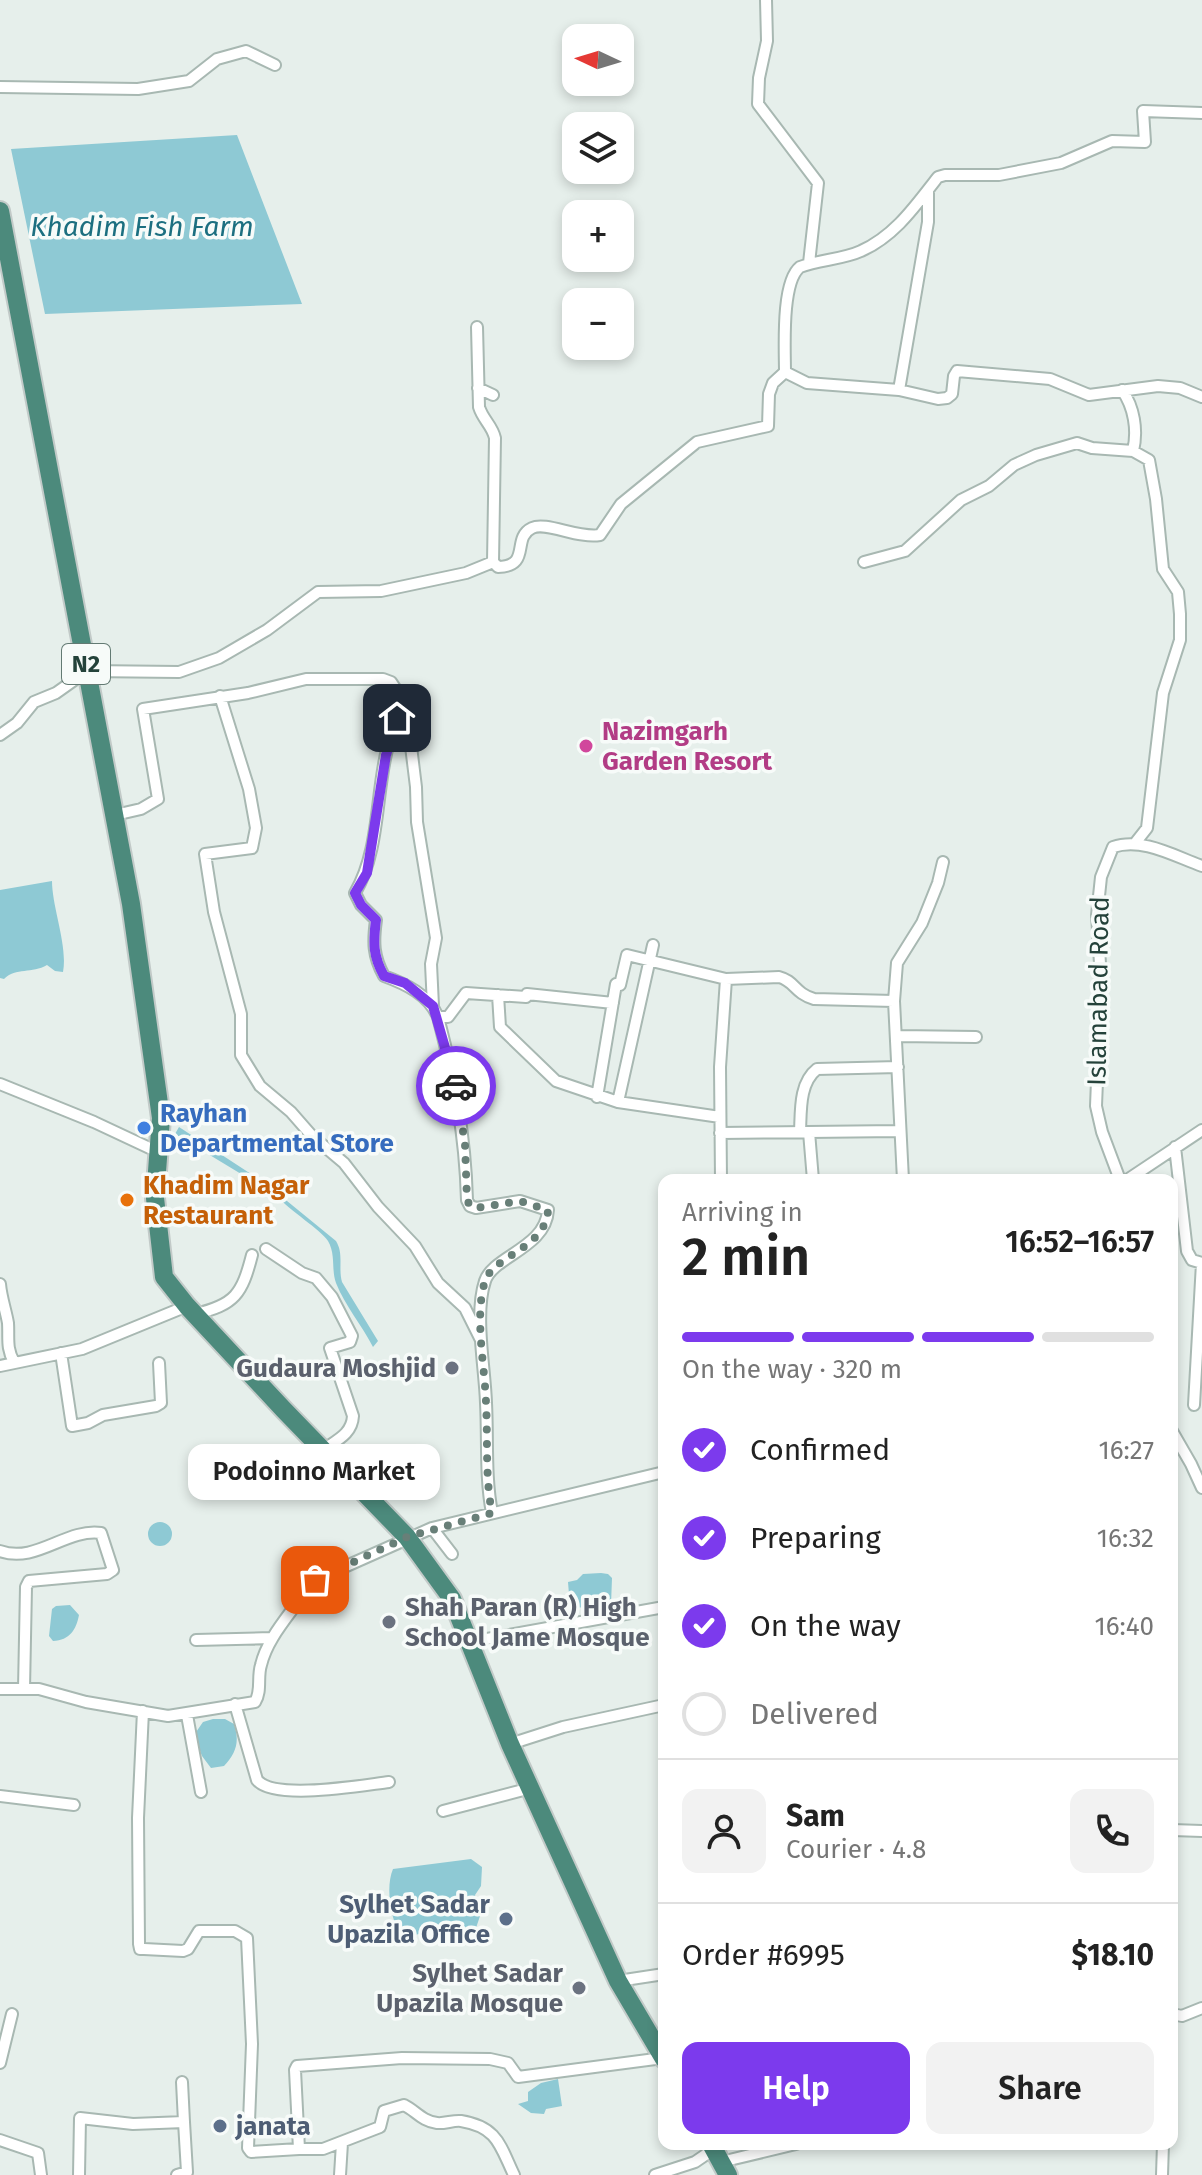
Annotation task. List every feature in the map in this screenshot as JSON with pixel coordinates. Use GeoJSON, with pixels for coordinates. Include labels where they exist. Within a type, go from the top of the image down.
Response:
{"type":"FeatureCollection","features":[{"type":"Feature","properties":{"kind":"highway","name":"N2"},"geometry":{"type":"LineString","coordinates":[[0,211],[12,300],[131,904],[161,1118],[155,1198],[164,1277],[191,1310],[407,1537],[452,1599],[510,1744],[618,1981],[658,2048]]}},
{"type":"Feature","properties":{"kind":"street"},"geometry":{"type":"LineString","coordinates":[[766,0],[767,41],[759,78],[758,104],[818,183],[809,263]]}},
{"type":"Feature","properties":{"kind":"street"},"geometry":{"type":"LineString","coordinates":[[0,87],[138,89],[189,81],[217,59],[246,51],[275,65]]}},
{"type":"Feature","properties":{"kind":"street"},"geometry":{"type":"LineString","coordinates":[[477,327],[482,417],[492,426],[495,438],[493,562],[498,567],[511,567],[517,561],[527,532],[534,526],[575,535],[600,535],[621,504],[697,442],[768,426],[769,394],[773,383],[785,372],[786,312],[795,270],[809,263],[859,252],[878,241],[905,220],[938,177],[999,175],[1061,163],[1112,141],[1145,142],[1143,111],[1202,113]]}},
{"type":"Feature","properties":{"kind":"street"},"geometry":{"type":"LineString","coordinates":[[899,390],[928,222],[928,190]]}},
{"type":"Feature","properties":{"kind":"street"},"geometry":{"type":"LineString","coordinates":[[785,372],[807,383],[899,390],[938,399],[947,398],[954,388],[957,371],[1050,379],[1089,395],[1158,386],[1180,388],[1202,397]]}},
{"type":"Feature","properties":{"kind":"street"},"geometry":{"type":"LineString","coordinates":[[478,388],[493,395]]}},
{"type":"Feature","properties":{"kind":"street"},"geometry":{"type":"LineString","coordinates":[[1122,390],[1135,422],[1133,451]]}},
{"type":"Feature","properties":{"kind":"street"},"geometry":{"type":"LineString","coordinates":[[864,562],[905,551],[961,500],[989,486],[1014,465],[1036,455],[1077,443],[1092,448],[1133,451],[1149,460],[1163,569],[1178,592],[1180,640],[1163,693],[1147,828],[1136,842],[1202,866]]}},
{"type":"Feature","properties":{"kind":"street"},"geometry":{"type":"LineString","coordinates":[[0,735],[17,723],[34,702],[56,693],[87,671],[179,672],[231,651],[267,630],[318,592],[381,591],[466,573],[493,562]]}},
{"type":"Feature","properties":{"kind":"street"},"geometry":{"type":"LineString","coordinates":[[115,815],[141,809],[158,799],[143,709],[306,679],[383,679],[391,682],[397,691],[409,730],[417,822],[436,938],[431,964],[433,1006],[458,1094],[465,1144],[467,1200],[470,1206],[476,1208],[520,1201],[548,1210],[547,1221],[541,1230],[514,1256],[490,1272],[485,1281],[482,1342],[488,1434],[487,1484],[492,1513]]}},
{"type":"Feature","properties":{"kind":"street"},"geometry":{"type":"LineString","coordinates":[[397,691],[397,718],[386,755],[367,873],[355,893],[361,905],[376,920],[373,945],[376,961],[384,976],[405,983],[433,1006]]}},
{"type":"Feature","properties":{"kind":"street"},"geometry":{"type":"LineString","coordinates":[[220,696],[249,789],[256,828],[252,848],[205,854],[214,912],[241,1014],[241,1055],[260,1086],[344,1163],[378,1207],[415,1246],[438,1283],[465,1308],[482,1342]]}},
{"type":"Feature","properties":{"kind":"street","name":"Islamabad Road"},"geometry":{"type":"LineString","coordinates":[[1118,1174],[1096,1106],[1101,980],[1097,915],[1101,877],[1107,858],[1113,847],[1136,842]]}},
{"type":"Feature","properties":{"kind":"street"},"geometry":{"type":"LineString","coordinates":[[903,1174],[894,1001],[897,963],[922,923],[943,862]]}},
{"type":"Feature","properties":{"kind":"street"},"geometry":{"type":"LineString","coordinates":[[618,1102],[653,945]]}},
{"type":"Feature","properties":{"kind":"street"},"geometry":{"type":"LineString","coordinates":[[597,1097],[616,984],[620,985],[626,957],[648,959],[726,979],[788,979],[802,996],[814,999],[894,1001]]}},
{"type":"Feature","properties":{"kind":"street"},"geometry":{"type":"LineString","coordinates":[[721,1174],[722,1017],[726,979]]}},
{"type":"Feature","properties":{"kind":"street"},"geometry":{"type":"LineString","coordinates":[[438,1017],[448,1017],[466,993],[526,997],[532,994],[613,1003]]}},
{"type":"Feature","properties":{"kind":"street"},"geometry":{"type":"LineString","coordinates":[[498,995],[500,1027],[556,1081],[618,1102],[720,1117]]}},
{"type":"Feature","properties":{"kind":"street"},"geometry":{"type":"LineString","coordinates":[[897,1036],[976,1037]]}},
{"type":"Feature","properties":{"kind":"street"},"geometry":{"type":"LineString","coordinates":[[812,1174],[804,1132],[803,1094],[809,1077],[817,1069],[898,1067]]}},
{"type":"Feature","properties":{"kind":"street"},"geometry":{"type":"LineString","coordinates":[[0,1084],[158,1146]]}},
{"type":"Feature","properties":{"kind":"street"},"geometry":{"type":"LineString","coordinates":[[1136,1174],[1202,1130]]}},
{"type":"Feature","properties":{"kind":"street"},"geometry":{"type":"LineString","coordinates":[[720,1133],[899,1131]]}},
{"type":"Feature","properties":{"kind":"street"},"geometry":{"type":"LineString","coordinates":[[1175,1147],[1187,1251],[1192,1260],[1202,1263],[1200,1360],[1194,1405]]}},
{"type":"Feature","properties":{"kind":"street"},"geometry":{"type":"LineString","coordinates":[[266,1249],[302,1273],[316,1278],[332,1297],[352,1336],[350,1342],[330,1348],[353,1416],[352,1426],[349,1432],[323,1450]]}},
{"type":"Feature","properties":{"kind":"street"},"geometry":{"type":"LineString","coordinates":[[0,1366],[82,1349],[191,1310],[228,1304],[238,1295],[246,1279],[252,1255]]}},
{"type":"Feature","properties":{"kind":"street"},"geometry":{"type":"LineString","coordinates":[[0,1284],[8,1323],[7,1344],[14,1362]]}},
{"type":"Feature","properties":{"kind":"street"},"geometry":{"type":"LineString","coordinates":[[61,1353],[72,1426],[88,1423],[103,1415],[161,1403],[159,1363]]}},
{"type":"Feature","properties":{"kind":"street"},"geometry":{"type":"LineString","coordinates":[[1178,1441],[1202,1488]]}},
{"type":"Feature","properties":{"kind":"street"},"geometry":{"type":"LineString","coordinates":[[0,1689],[39,1689],[86,1702],[168,1716],[255,1702],[261,1664],[271,1638],[310,1584],[432,1528],[658,1473]]}},
{"type":"Feature","properties":{"kind":"street"},"geometry":{"type":"LineString","coordinates":[[432,1528],[452,1554]]}},
{"type":"Feature","properties":{"kind":"street"},"geometry":{"type":"LineString","coordinates":[[0,1551],[21,1555],[88,1531],[101,1533],[113,1570],[107,1574],[29,1581],[26,1587],[24,1689]]}},
{"type":"Feature","properties":{"kind":"street"},"geometry":{"type":"LineString","coordinates":[[470,1642],[658,1608]]}},
{"type":"Feature","properties":{"kind":"street"},"geometry":{"type":"LineString","coordinates":[[196,1640],[271,1638]]}},
{"type":"Feature","properties":{"kind":"street"},"geometry":{"type":"LineString","coordinates":[[235,1704],[257,1780],[266,1787],[320,1791],[389,1782]]}},
{"type":"Feature","properties":{"kind":"street"},"geometry":{"type":"LineString","coordinates":[[510,1744],[563,1727],[658,1706]]}},
{"type":"Feature","properties":{"kind":"street"},"geometry":{"type":"LineString","coordinates":[[143,1711],[137,1848],[140,1949],[183,1951],[188,1949],[199,1931],[235,1931],[247,1938],[252,2044],[248,2148],[251,2152],[323,2149],[380,2127],[384,2111],[404,2105],[424,2119],[439,2123],[457,2120],[480,2126],[496,2136],[514,2175]]}},
{"type":"Feature","properties":{"kind":"street"},"geometry":{"type":"LineString","coordinates":[[187,1715],[201,1792]]}},
{"type":"Feature","properties":{"kind":"street"},"geometry":{"type":"LineString","coordinates":[[443,1811],[531,1788]]}},
{"type":"Feature","properties":{"kind":"street"},"geometry":{"type":"LineString","coordinates":[[0,1796],[74,1805]]}},
{"type":"Feature","properties":{"kind":"street"},"geometry":{"type":"LineString","coordinates":[[1178,1830],[1202,1831]]}},
{"type":"Feature","properties":{"kind":"street"},"geometry":{"type":"LineString","coordinates":[[618,1981],[658,1975]]}},
{"type":"Feature","properties":{"kind":"street"},"geometry":{"type":"LineString","coordinates":[[1178,2015],[1202,2008]]}},
{"type":"Feature","properties":{"kind":"street"},"geometry":{"type":"LineString","coordinates":[[0,2063],[12,2014]]}},
{"type":"Feature","properties":{"kind":"street"},"geometry":{"type":"LineString","coordinates":[[299,2149],[297,2066],[402,2058],[490,2059],[508,2063],[518,2077],[658,2059]]}},
{"type":"Feature","properties":{"kind":"street"},"geometry":{"type":"LineString","coordinates":[[182,2082],[184,2174]]}},
{"type":"Feature","properties":{"kind":"street"},"geometry":{"type":"LineString","coordinates":[[79,2175],[80,2118],[133,2124],[184,2122]]}},
{"type":"Feature","properties":{"kind":"street"},"geometry":{"type":"LineString","coordinates":[[0,2140],[38,2153],[41,2175]]}},
{"type":"Feature","properties":{"kind":"street"},"geometry":{"type":"LineString","coordinates":[[340,2175],[342,2143]]}},
{"type":"Feature","properties":{"kind":"street"},"geometry":{"type":"LineString","coordinates":[[655,2175],[695,2162],[763,2150]]}},
{"type":"Feature","properties":{"kind":"street"},"geometry":{"type":"LineString","coordinates":[[1162,2175],[1163,2150]]}},
{"type":"Feature","properties":{"kind":"water","name":"Khadim Fish Farm"},"geometry":{"type":"Polygon","coordinates":[[[237,135],[302,304],[45,314],[11,149],[237,135]]]}},
{"type":"Feature","properties":{"kind":"water"},"geometry":{"type":"Polygon","coordinates":[[[52,881],[63,950],[63,972],[47,965],[0,978],[0,890],[52,881]]]}},
{"type":"Feature","properties":{"kind":"water"},"geometry":{"type":"Polygon","coordinates":[[[179,1127],[265,1183],[336,1241],[340,1251],[342,1282],[378,1341],[373,1347],[340,1291],[332,1252],[324,1236],[277,1196],[267,1195],[266,1189],[175,1134],[179,1127]]]}},
{"type":"Feature","properties":{"kind":"water"},"geometry":{"type":"Polygon","coordinates":[[[160,1522],[169,1525],[172,1534],[169,1543],[160,1546],[151,1543],[148,1534],[151,1525],[160,1522]]]}},
{"type":"Feature","properties":{"kind":"water"},"geometry":{"type":"Polygon","coordinates":[[[601,1573],[612,1578],[611,1605],[600,1607],[598,1602],[593,1601],[593,1608],[570,1607],[568,1582],[577,1580],[583,1574],[601,1573]]]}},
{"type":"Feature","properties":{"kind":"water"},"geometry":{"type":"Polygon","coordinates":[[[70,1605],[79,1615],[76,1625],[68,1636],[53,1641],[49,1636],[52,1609],[70,1605]]]}},
{"type":"Feature","properties":{"kind":"water"},"geometry":{"type":"Polygon","coordinates":[[[225,1719],[234,1724],[237,1742],[224,1766],[211,1768],[202,1756],[194,1735],[203,1722],[225,1719]]]}},
{"type":"Feature","properties":{"kind":"water"},"geometry":{"type":"Polygon","coordinates":[[[471,1859],[482,1867],[481,1886],[475,1895],[481,1913],[475,1931],[444,1936],[437,1930],[401,1938],[390,1904],[389,1885],[393,1869],[471,1859]]]}},
{"type":"Feature","properties":{"kind":"water"},"geometry":{"type":"Polygon","coordinates":[[[558,2079],[562,2106],[546,2109],[544,2114],[531,2113],[518,2104],[528,2101],[528,2092],[541,2083],[558,2079]]]}},
{"type":"Feature","properties":{"kind":"way so far"},"geometry":{"type":"LineString","coordinates":[[315,1580],[407,1537],[492,1513],[487,1484],[488,1434],[482,1342],[485,1281],[490,1272],[514,1256],[541,1230],[547,1221],[548,1210],[520,1201],[504,1201],[476,1208],[470,1206],[456,1086]]}},
{"type":"Feature","properties":{"kind":"place","name":"Nazimgarh Garden Resort"},"geometry":{"type":"Point","coordinates":[586,746]}},
{"type":"Feature","properties":{"kind":"place","name":"Rayhan Departmental Store"},"geometry":{"type":"Point","coordinates":[144,1128]}},
{"type":"Feature","properties":{"kind":"place","name":"Khadim Nagar Restaurant"},"geometry":{"type":"Point","coordinates":[127,1200]}},
{"type":"Feature","properties":{"kind":"place","name":"Gudaura Moshjid"},"geometry":{"type":"Point","coordinates":[452,1368]}},
{"type":"Feature","properties":{"kind":"place","name":"Podoinno Market"},"geometry":{"type":"Point","coordinates":[315,1580]}},
{"type":"Feature","properties":{"kind":"place","name":"Shah Paran (R) High School Jame Mosque"},"geometry":{"type":"Point","coordinates":[389,1622]}},
{"type":"Feature","properties":{"kind":"place","name":"Sylhet Sadar Upazila Office"},"geometry":{"type":"Point","coordinates":[506,1919]}},
{"type":"Feature","properties":{"kind":"place","name":"Sylhet Sadar Upazila Mosque"},"geometry":{"type":"Point","coordinates":[579,1988]}},
{"type":"Feature","properties":{"kind":"place","name":"janata"},"geometry":{"type":"Point","coordinates":[220,2126]}},
{"type":"Feature","properties":{"kind":"route"},"geometry":{"type":"LineString","coordinates":[[397,718],[386,755],[367,873],[355,893],[361,905],[376,920],[373,945],[376,961],[384,976],[405,983],[433,1006],[456,1086]]}}]}
